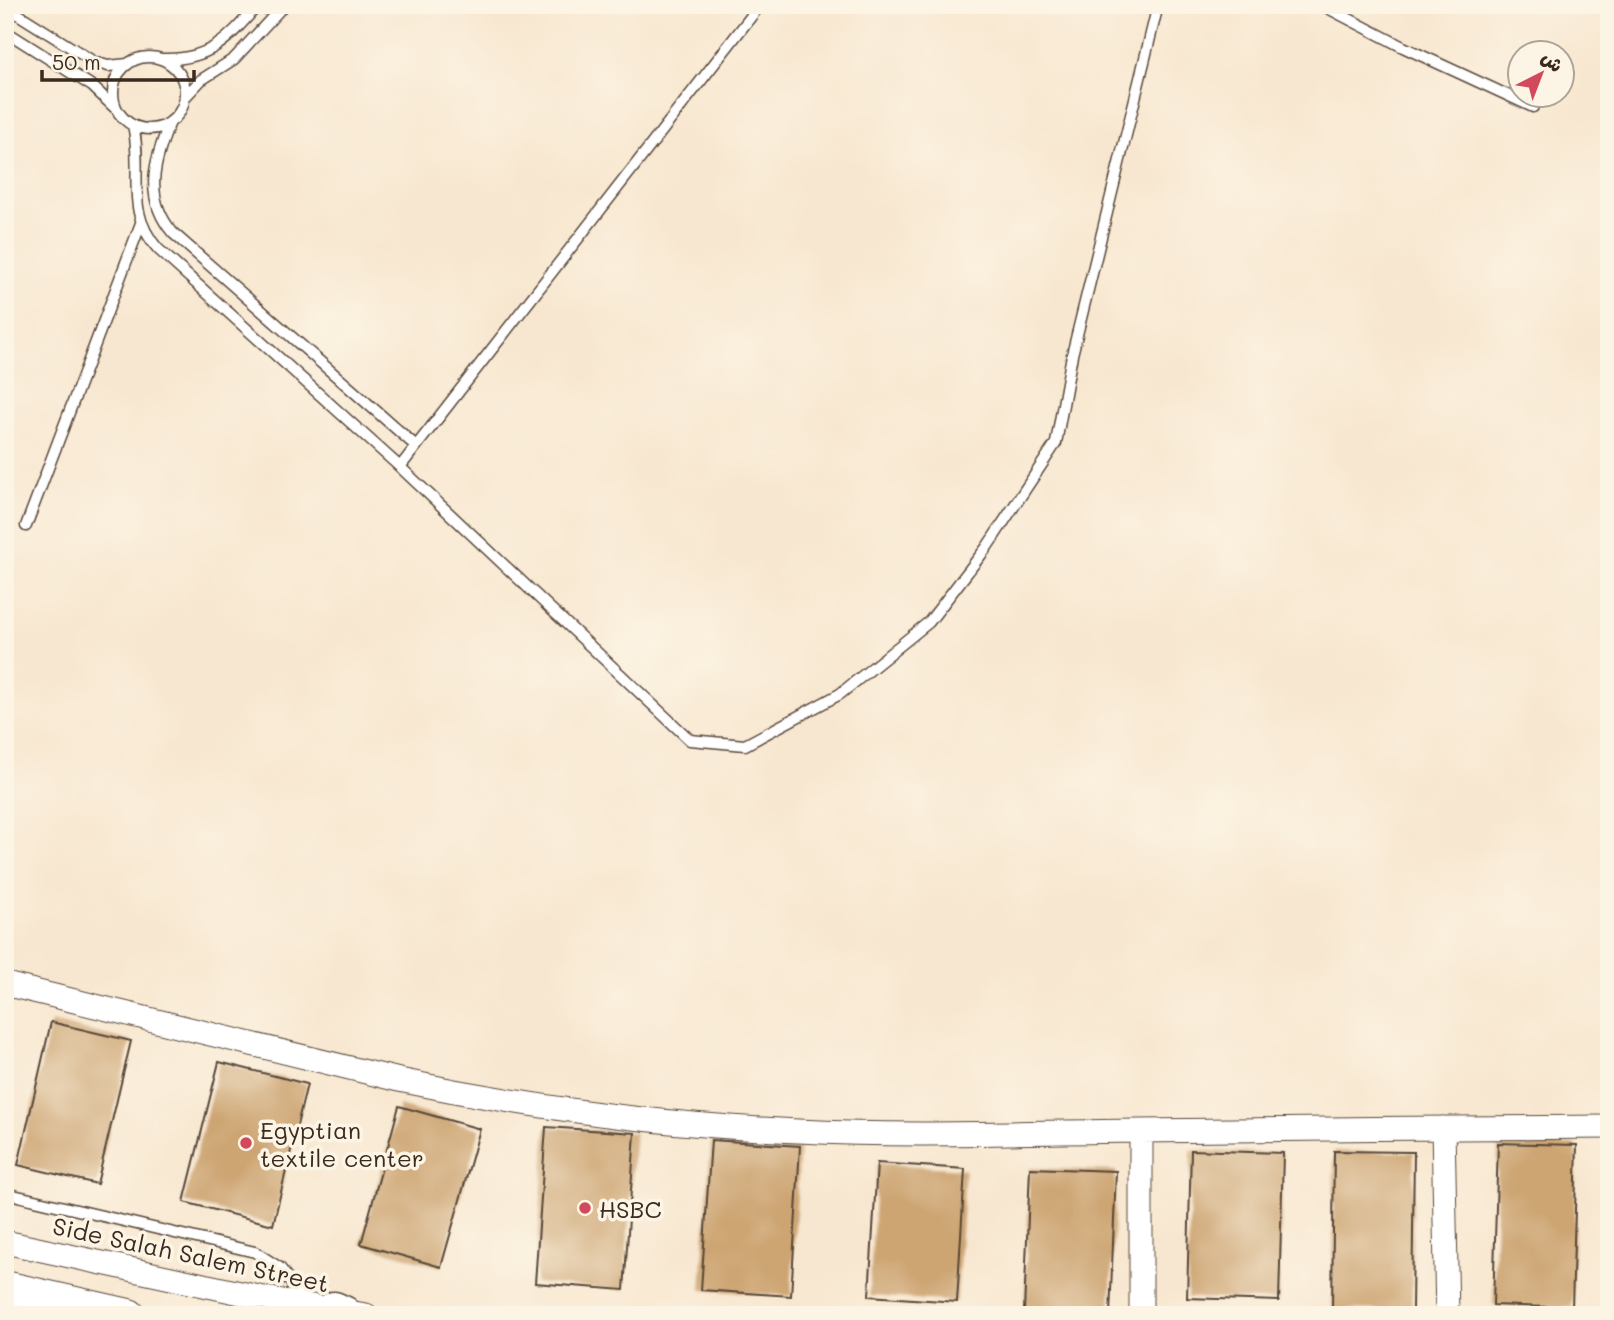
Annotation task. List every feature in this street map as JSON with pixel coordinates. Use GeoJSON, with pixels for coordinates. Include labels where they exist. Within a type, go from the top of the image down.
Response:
{"type":"FeatureCollection","features":[{"type":"Feature","properties":{"kind":"main road"},"geometry":{"type":"LineString","coordinates":[[5,1287],[129,1315]]}},
{"type":"Feature","properties":{"kind":"street"},"geometry":{"type":"LineString","coordinates":[[5,984],[399,1080],[513,1102],[627,1118],[743,1128],[835,1132],[1609,1126]]}},
{"type":"Feature","properties":{"kind":"street"},"geometry":{"type":"LineString","coordinates":[[1443,1128],[1447,1315]]}},
{"type":"Feature","properties":{"kind":"street"},"geometry":{"type":"LineString","coordinates":[[1141,1130],[1141,1315]]}},
{"type":"Feature","properties":{"kind":"street","name":"Side Salah Salem Street"},"geometry":{"type":"LineString","coordinates":[[5,1242],[338,1312]]}},
{"type":"Feature","properties":{"kind":"lane"},"geometry":{"type":"LineString","coordinates":[[5,6],[94,62],[116,67],[139,59],[186,58],[211,50],[222,44],[258,5]]}},
{"type":"Feature","properties":{"kind":"lane"},"geometry":{"type":"LineString","coordinates":[[185,97],[201,80],[234,60],[284,5]]}},
{"type":"Feature","properties":{"kind":"lane"},"geometry":{"type":"LineString","coordinates":[[400,467],[760,5]]}},
{"type":"Feature","properties":{"kind":"lane"},"geometry":{"type":"LineString","coordinates":[[133,125],[137,150],[135,192],[141,223],[148,238],[158,249],[400,467],[690,740],[745,746],[840,694],[929,622],[987,547],[1056,443],[1072,355],[1157,5]]}},
{"type":"Feature","properties":{"kind":"lane"},"geometry":{"type":"LineString","coordinates":[[1322,5],[1506,94]]}},
{"type":"Feature","properties":{"kind":"lane"},"geometry":{"type":"LineString","coordinates":[[5,31],[92,86],[133,125],[152,129],[170,122]]}},
{"type":"Feature","properties":{"kind":"lane"},"geometry":{"type":"LineString","coordinates":[[159,59],[168,63],[181,78],[185,97],[183,107],[170,122],[162,142],[154,186],[155,204],[161,219],[173,233],[416,446]]}},
{"type":"Feature","properties":{"kind":"lane"},"geometry":{"type":"LineString","coordinates":[[118,112],[114,101],[116,79],[130,63]]}},
{"type":"Feature","properties":{"kind":"lane"},"geometry":{"type":"LineString","coordinates":[[26,526],[141,223]]}},
{"type":"Feature","properties":{"kind":"lane"},"geometry":{"type":"LineString","coordinates":[[5,1193],[255,1252],[338,1312]]}},
{"type":"Feature","properties":{"kind":"building"},"geometry":{"type":"Polygon","coordinates":[[[51,1022],[131,1041],[97,1184],[18,1165],[51,1022]]]}},
{"type":"Feature","properties":{"kind":"building","name":"Egyptian textile center"},"geometry":{"type":"Polygon","coordinates":[[[219,1062],[307,1084],[273,1225],[184,1202],[219,1062]]]}},
{"type":"Feature","properties":{"kind":"building"},"geometry":{"type":"Polygon","coordinates":[[[399,1106],[480,1129],[441,1267],[361,1244],[399,1106]]]}},
{"type":"Feature","properties":{"kind":"building","name":"HSBC"},"geometry":{"type":"Polygon","coordinates":[[[546,1127],[635,1133],[624,1290],[535,1283],[546,1127]]]}},
{"type":"Feature","properties":{"kind":"building"},"geometry":{"type":"Polygon","coordinates":[[[711,1140],[800,1146],[791,1296],[701,1290],[711,1140]]]}},
{"type":"Feature","properties":{"kind":"building"},"geometry":{"type":"Polygon","coordinates":[[[1498,1143],[1577,1145],[1572,1308],[1493,1305],[1498,1143]]]}},
{"type":"Feature","properties":{"kind":"building"},"geometry":{"type":"Polygon","coordinates":[[[1191,1150],[1283,1153],[1279,1301],[1187,1298],[1191,1150]]]}},
{"type":"Feature","properties":{"kind":"building"},"geometry":{"type":"Polygon","coordinates":[[[1334,1151],[1414,1152],[1412,1311],[1332,1309],[1334,1151]]]}},
{"type":"Feature","properties":{"kind":"building"},"geometry":{"type":"Polygon","coordinates":[[[877,1163],[965,1169],[957,1302],[869,1296],[877,1163]]]}},
{"type":"Feature","properties":{"kind":"building"},"geometry":{"type":"Polygon","coordinates":[[[1030,1168],[1116,1171],[1110,1315],[1024,1311],[1030,1168]]]}},
{"type":"Feature","properties":{"kind":"place","name":"Egyptian textile center"},"geometry":{"type":"Point","coordinates":[246,1143]}},
{"type":"Feature","properties":{"kind":"place","name":"HSBC"},"geometry":{"type":"Point","coordinates":[585,1208]}}]}
